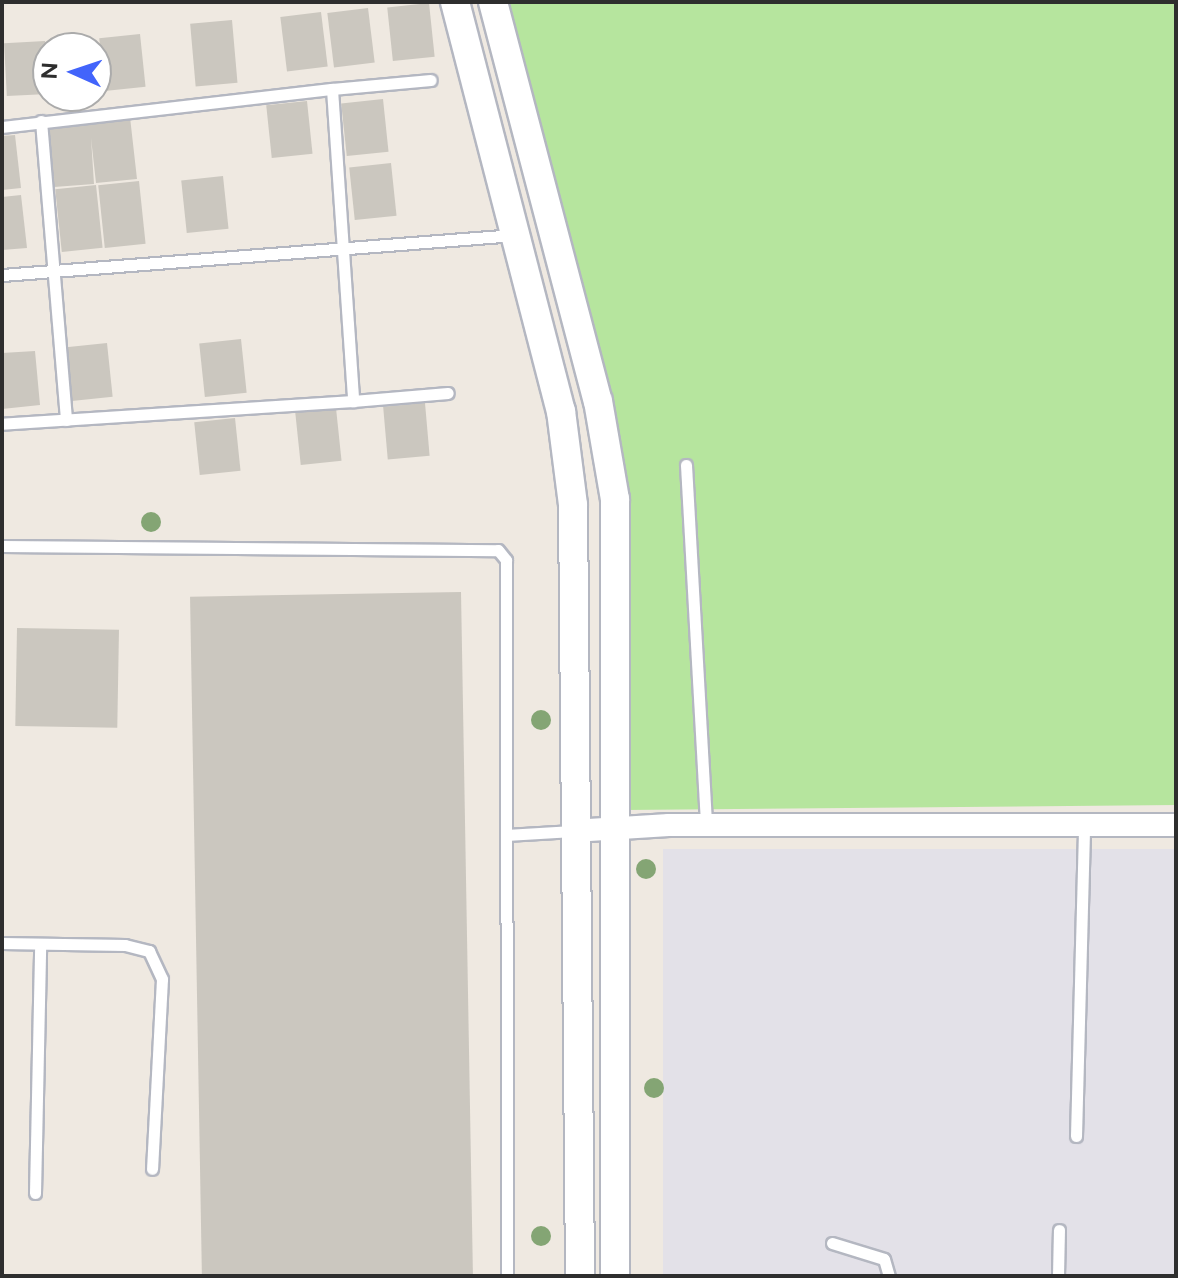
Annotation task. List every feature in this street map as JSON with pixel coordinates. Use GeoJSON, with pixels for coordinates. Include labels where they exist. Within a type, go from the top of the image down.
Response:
{"type":"FeatureCollection","features":[{"type":"Feature","properties":{"kind":"street"},"geometry":{"type":"LineString","coordinates":[[455,2],[561,411],[573,505],[573,831],[580,1276]]}},
{"type":"Feature","properties":{"kind":"street"},"geometry":{"type":"LineString","coordinates":[[493,2],[598,401],[615,499],[615,1276]]}},
{"type":"Feature","properties":{"kind":"street"},"geometry":{"type":"LineString","coordinates":[[573,831],[706,825],[1176,825]]}},
{"type":"Feature","properties":{"kind":"lane"},"geometry":{"type":"LineString","coordinates":[[2,127],[431,80]]}},
{"type":"Feature","properties":{"kind":"lane"},"geometry":{"type":"LineString","coordinates":[[332,89],[353,401]]}},
{"type":"Feature","properties":{"kind":"lane"},"geometry":{"type":"LineString","coordinates":[[41,121],[66,420]]}},
{"type":"Feature","properties":{"kind":"lane"},"geometry":{"type":"LineString","coordinates":[[2,275],[515,235]]}},
{"type":"Feature","properties":{"kind":"lane"},"geometry":{"type":"LineString","coordinates":[[2,424],[448,393]]}},
{"type":"Feature","properties":{"kind":"lane"},"geometry":{"type":"LineString","coordinates":[[686,465],[706,825]]}},
{"type":"Feature","properties":{"kind":"lane"},"geometry":{"type":"LineString","coordinates":[[2,546],[498,550],[506,560],[507,1276]]}},
{"type":"Feature","properties":{"kind":"lane"},"geometry":{"type":"LineString","coordinates":[[1076,1136],[1084,825]]}},
{"type":"Feature","properties":{"kind":"lane"},"geometry":{"type":"LineString","coordinates":[[506,835],[573,831]]}},
{"type":"Feature","properties":{"kind":"lane"},"geometry":{"type":"LineString","coordinates":[[2,943],[125,945],[149,951],[162,979],[152,1169]]}},
{"type":"Feature","properties":{"kind":"lane"},"geometry":{"type":"LineString","coordinates":[[35,1193],[40,944]]}},
{"type":"Feature","properties":{"kind":"lane"},"geometry":{"type":"LineString","coordinates":[[1058,1276],[1059,1230]]}},
{"type":"Feature","properties":{"kind":"lane"},"geometry":{"type":"LineString","coordinates":[[832,1243],[884,1259],[889,1276]]}},
{"type":"Feature","properties":{"kind":"shaded area"},"geometry":{"type":"Polygon","coordinates":[[[663,849],[1176,849],[1176,1276],[663,1276],[663,849]]]}},
{"type":"Feature","properties":{"kind":"green space"},"geometry":{"type":"Polygon","coordinates":[[[506,2],[1176,2],[1176,805],[624,810],[626,490],[506,2]]]}},
{"type":"Feature","properties":{"kind":"building"},"geometry":{"type":"Polygon","coordinates":[[[429,3],[435,57],[393,61],[387,7],[429,3]]]}},
{"type":"Feature","properties":{"kind":"building"},"geometry":{"type":"Polygon","coordinates":[[[368,8],[375,63],[334,68],[327,13],[368,8]]]}},
{"type":"Feature","properties":{"kind":"building"},"geometry":{"type":"Polygon","coordinates":[[[321,12],[328,67],[287,72],[280,17],[321,12]]]}},
{"type":"Feature","properties":{"kind":"building"},"geometry":{"type":"Polygon","coordinates":[[[232,20],[237,83],[196,86],[190,24],[232,20]]]}},
{"type":"Feature","properties":{"kind":"building"},"geometry":{"type":"Polygon","coordinates":[[[140,34],[146,87],[112,90],[112,37],[140,34]]]}},
{"type":"Feature","properties":{"kind":"building"},"geometry":{"type":"Polygon","coordinates":[[[32,42],[32,95],[7,96],[4,43],[32,42]]]}},
{"type":"Feature","properties":{"kind":"building"},"geometry":{"type":"Polygon","coordinates":[[[383,99],[389,152],[347,156],[341,103],[383,99]]]}},
{"type":"Feature","properties":{"kind":"building"},"geometry":{"type":"Polygon","coordinates":[[[307,101],[313,154],[272,158],[266,105],[307,101]]]}},
{"type":"Feature","properties":{"kind":"building"},"geometry":{"type":"Polygon","coordinates":[[[130,117],[137,179],[96,183],[91,138],[94,184],[54,187],[46,125],[130,117]]]}},
{"type":"Feature","properties":{"kind":"building"},"geometry":{"type":"Polygon","coordinates":[[[15,135],[21,188],[2,190],[2,136],[15,135]]]}},
{"type":"Feature","properties":{"kind":"building"},"geometry":{"type":"Polygon","coordinates":[[[391,163],[397,216],[355,220],[349,167],[391,163]]]}},
{"type":"Feature","properties":{"kind":"building"},"geometry":{"type":"Polygon","coordinates":[[[223,176],[229,229],[187,233],[181,180],[223,176]]]}},
{"type":"Feature","properties":{"kind":"building"},"geometry":{"type":"Polygon","coordinates":[[[139,181],[146,244],[105,248],[98,185],[139,181]]]}},
{"type":"Feature","properties":{"kind":"building"},"geometry":{"type":"Polygon","coordinates":[[[96,185],[103,248],[62,252],[55,189],[96,185]]]}},
{"type":"Feature","properties":{"kind":"building"},"geometry":{"type":"Polygon","coordinates":[[[21,195],[27,248],[2,250],[2,197],[21,195]]]}},
{"type":"Feature","properties":{"kind":"building"},"geometry":{"type":"Polygon","coordinates":[[[241,339],[247,393],[205,397],[199,343],[241,339]]]}},
{"type":"Feature","properties":{"kind":"building"},"geometry":{"type":"Polygon","coordinates":[[[107,343],[113,397],[72,401],[66,347],[107,343]]]}},
{"type":"Feature","properties":{"kind":"building"},"geometry":{"type":"Polygon","coordinates":[[[35,351],[40,405],[2,409],[2,353],[35,351]]]}},
{"type":"Feature","properties":{"kind":"building"},"geometry":{"type":"Polygon","coordinates":[[[425,403],[430,456],[388,459],[383,407],[425,403]]]}},
{"type":"Feature","properties":{"kind":"building"},"geometry":{"type":"Polygon","coordinates":[[[336,408],[342,461],[301,465],[295,412],[336,408]]]}},
{"type":"Feature","properties":{"kind":"building"},"geometry":{"type":"Polygon","coordinates":[[[235,418],[241,471],[200,475],[194,422],[235,418]]]}},
{"type":"Feature","properties":{"kind":"building"},"geometry":{"type":"Polygon","coordinates":[[[461,592],[473,1276],[202,1276],[190,597],[461,592]]]}},
{"type":"Feature","properties":{"kind":"building"},"geometry":{"type":"Polygon","coordinates":[[[17,628],[119,630],[117,728],[15,726],[17,628]]]}}]}
